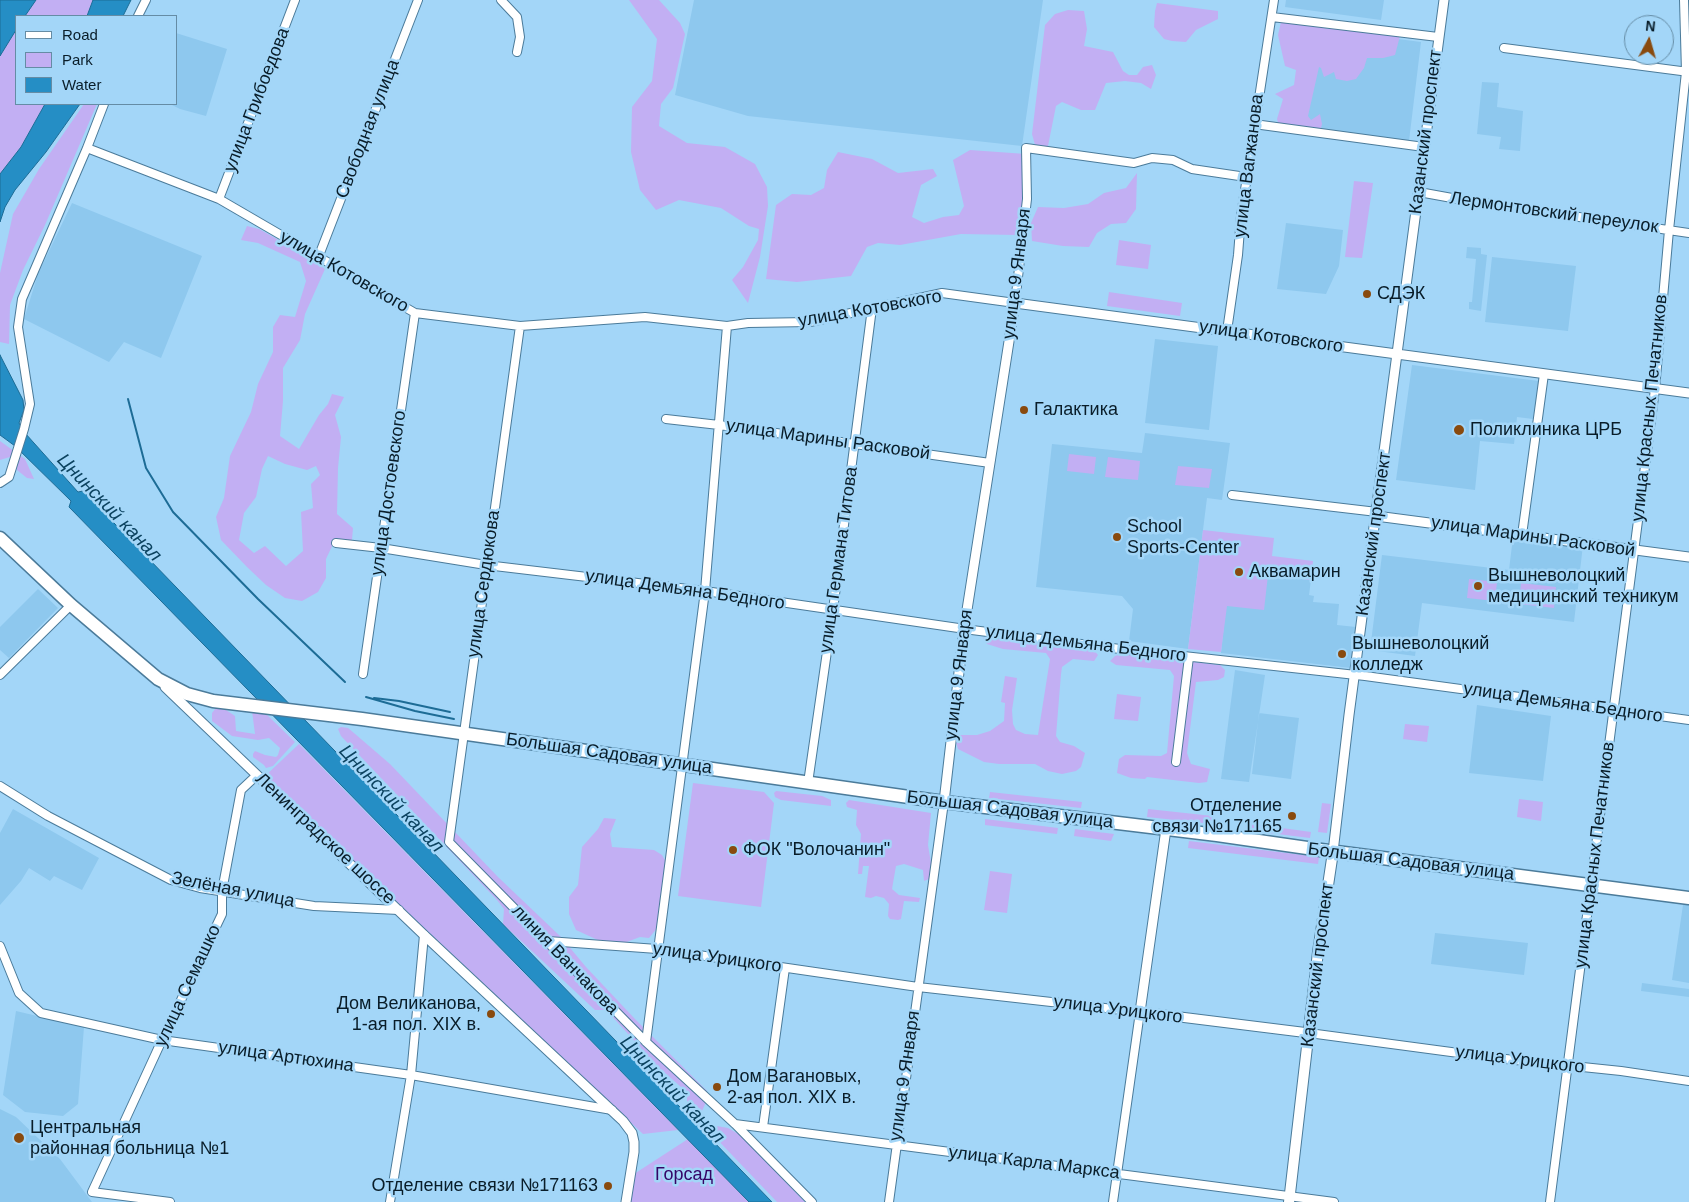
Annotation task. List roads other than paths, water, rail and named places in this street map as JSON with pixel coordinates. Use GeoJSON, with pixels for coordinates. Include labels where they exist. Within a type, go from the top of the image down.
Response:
{"type":"FeatureCollection","features":[{"type":"Feature","properties":{"kind":"highway","name":"Ленинградское шоссе"},"geometry":{"type":"LineString","coordinates":[[0,538],[70,605],[158,679]]}},
{"type":"Feature","properties":{"kind":"highway","name":"Большая Садовая улица"},"geometry":{"type":"LineString","coordinates":[[158,679],[175,689],[205,700],[239,705],[464,733],[944,802],[1166,829],[1689,898]]}},
{"type":"Feature","properties":{"kind":"main road","name":"Казанский проспект"},"geometry":{"type":"LineString","coordinates":[[1289,1199],[1318,952],[1334,852]]}},
{"type":"Feature","properties":{"kind":"street"},"geometry":{"type":"LineString","coordinates":[[138,15],[146,0]]}},
{"type":"Feature","properties":{"kind":"street","name":"улица Грибоедова"},"geometry":{"type":"LineString","coordinates":[[219,199],[295,0]]}},
{"type":"Feature","properties":{"kind":"street","name":"Свободная улица"},"geometry":{"type":"LineString","coordinates":[[318,258],[418,0]]}},
{"type":"Feature","properties":{"kind":"street"},"geometry":{"type":"LineString","coordinates":[[502,0],[517,17],[520,36],[517,52]]}},
{"type":"Feature","properties":{"kind":"street","name":"улица Вагжанова"},"geometry":{"type":"LineString","coordinates":[[1227,331],[1238,255],[1246,177],[1274,0]]}},
{"type":"Feature","properties":{"kind":"street","name":"Казанский проспект"},"geometry":{"type":"LineString","coordinates":[[1334,852],[1355,675],[1444,0]]}},
{"type":"Feature","properties":{"kind":"street","name":"Казанский проспект"},"geometry":{"type":"LineString","coordinates":[[1442,15],[1450,0]]}},
{"type":"Feature","properties":{"kind":"street","name":"улица Красных Печатников"},"geometry":{"type":"LineString","coordinates":[[1550,1202],[1655,389],[1669,230],[1688,72],[1684,0]]}},
{"type":"Feature","properties":{"kind":"street"},"geometry":{"type":"LineString","coordinates":[[1272,17],[1438,37]]}},
{"type":"Feature","properties":{"kind":"street"},"geometry":{"type":"LineString","coordinates":[[1504,48],[1688,72]]}},
{"type":"Feature","properties":{"kind":"street"},"geometry":{"type":"LineString","coordinates":[[0,483],[9,477],[30,404],[18,327],[22,299],[104,105]]}},
{"type":"Feature","properties":{"kind":"street"},"geometry":{"type":"LineString","coordinates":[[1254,124],[1424,147]]}},
{"type":"Feature","properties":{"kind":"street","name":"улица Котовского"},"geometry":{"type":"LineString","coordinates":[[87,148],[219,199],[415,313],[520,326],[645,317],[727,326],[748,323],[810,322],[942,293],[1689,393]]}},
{"type":"Feature","properties":{"kind":"street","name":"улица 9 Января"},"geometry":{"type":"LineString","coordinates":[[889,1202],[895,1146],[944,802],[964,629],[1015,303],[1027,199],[1026,148],[1134,163],[1152,158],[1173,160],[1192,170],[1246,177]]}},
{"type":"Feature","properties":{"kind":"street","name":"Лермонтовский переулок"},"geometry":{"type":"LineString","coordinates":[[1419,192],[1689,233]]}},
{"type":"Feature","properties":{"kind":"street","name":"улица Германа Титова"},"geometry":{"type":"LineString","coordinates":[[808,783],[833,610],[872,308]]}},
{"type":"Feature","properties":{"kind":"street","name":"улица Достоевского"},"geometry":{"type":"LineString","coordinates":[[363,674],[415,313]]}},
{"type":"Feature","properties":{"kind":"street","name":"улица Сердюкова"},"geometry":{"type":"LineString","coordinates":[[449,842],[520,326]]}},
{"type":"Feature","properties":{"kind":"street"},"geometry":{"type":"LineString","coordinates":[[646,1042],[705,591],[727,326]]}},
{"type":"Feature","properties":{"kind":"street"},"geometry":{"type":"LineString","coordinates":[[1522,535],[1544,374]]}},
{"type":"Feature","properties":{"kind":"street","name":"улица Марины Расковой"},"geometry":{"type":"LineString","coordinates":[[666,420],[719,425],[990,463]]}},
{"type":"Feature","properties":{"kind":"street","name":"улица Марины Расковой"},"geometry":{"type":"LineString","coordinates":[[1232,495],[1689,557]]}},
{"type":"Feature","properties":{"kind":"street","name":"улица Демьяна Бедного"},"geometry":{"type":"LineString","coordinates":[[336,543],[381,548],[486,565],[705,591],[964,629],[1189,657],[1355,675],[1689,720]]}},
{"type":"Feature","properties":{"kind":"street"},"geometry":{"type":"LineString","coordinates":[[0,675],[70,605]]}},
{"type":"Feature","properties":{"kind":"street"},"geometry":{"type":"LineString","coordinates":[[1176,762],[1189,657]]}},
{"type":"Feature","properties":{"kind":"street","name":"Ленинградское шоссе"},"geometry":{"type":"LineString","coordinates":[[158,679],[424,934],[612,1110],[632,1133],[634,1152],[626,1202]]}},
{"type":"Feature","properties":{"kind":"street"},"geometry":{"type":"LineString","coordinates":[[197,716],[198,709],[205,700]]}},
{"type":"Feature","properties":{"kind":"street","name":"улица Семашко"},"geometry":{"type":"LineString","coordinates":[[170,1202],[92,1192],[222,914],[222,891],[241,790],[257,775]]}},
{"type":"Feature","properties":{"kind":"street","name":"Зелёная улица"},"geometry":{"type":"LineString","coordinates":[[0,786],[48,816],[171,880],[222,891],[314,906],[399,910]]}},
{"type":"Feature","properties":{"kind":"street"},"geometry":{"type":"LineString","coordinates":[[1113,1202],[1166,829]]}},
{"type":"Feature","properties":{"kind":"street","name":"линия Ванчакова"},"geometry":{"type":"LineString","coordinates":[[449,842],[646,1042],[735,1124],[812,1202]]}},
{"type":"Feature","properties":{"kind":"street"},"geometry":{"type":"LineString","coordinates":[[390,1202],[412,1075],[424,934]]}},
{"type":"Feature","properties":{"kind":"street","name":"улица Урицкого"},"geometry":{"type":"LineString","coordinates":[[548,941],[657,949],[918,987],[1140,1012],[1689,1081]]}},
{"type":"Feature","properties":{"kind":"street","name":"улица Артюхина"},"geometry":{"type":"LineString","coordinates":[[0,946],[19,993],[41,1013],[162,1040],[412,1075],[612,1110]]}},
{"type":"Feature","properties":{"kind":"street"},"geometry":{"type":"LineString","coordinates":[[763,1128],[785,968]]}},
{"type":"Feature","properties":{"kind":"street","name":"улица Карла Маркса"},"geometry":{"type":"LineString","coordinates":[[735,1124],[1117,1173],[1289,1199],[1334,1202]]}},
{"type":"Feature","properties":{"kind":"water"},"geometry":{"type":"Polygon","coordinates":[[[0,0],[36,0],[26,15],[15,15],[15,32],[0,56],[0,0]]]}},
{"type":"Feature","properties":{"kind":"water"},"geometry":{"type":"Polygon","coordinates":[[[93,0],[131,0],[124,15],[87,15],[93,0]]]}},
{"type":"Feature","properties":{"kind":"water"},"geometry":{"type":"Polygon","coordinates":[[[44,105],[79,105],[46,152],[15,190],[5,207],[0,222],[0,174],[21,147],[44,105]]]}},
{"type":"Feature","properties":{"kind":"water"},"geometry":{"type":"Polygon","coordinates":[[[0,355],[23,400],[24,410],[19,423],[25,433],[78,492],[83,491],[772,1202],[749,1202],[69,507],[71,501],[15,446],[0,435],[0,355]]]}},
{"type":"Feature","properties":{"kind":"waterway"},"geometry":{"type":"LineString","coordinates":[[128,399],[146,468],[173,512],[258,599],[345,682]]}},
{"type":"Feature","properties":{"kind":"waterway"},"geometry":{"type":"LineString","coordinates":[[366,697],[415,711],[454,719]]}},
{"type":"Feature","properties":{"kind":"waterway"},"geometry":{"type":"LineString","coordinates":[[374,698],[399,701],[450,712]]}},
{"type":"Feature","properties":{"kind":"place","name":"СДЭК"},"geometry":{"type":"Point","coordinates":[1367,294]}},
{"type":"Feature","properties":{"kind":"place","name":"Галактика"},"geometry":{"type":"Point","coordinates":[1024,410]}},
{"type":"Feature","properties":{"kind":"place","name":"Поликлиника ЦРБ"},"geometry":{"type":"Point","coordinates":[1459,430]}},
{"type":"Feature","properties":{"kind":"place","name":"School Sports-Center"},"geometry":{"type":"Point","coordinates":[1117,537]}},
{"type":"Feature","properties":{"kind":"place","name":"Аквамарин"},"geometry":{"type":"Point","coordinates":[1239,572]}},
{"type":"Feature","properties":{"kind":"place","name":"Вышневолоцкий медицинский техникум"},"geometry":{"type":"Point","coordinates":[1478,586]}},
{"type":"Feature","properties":{"kind":"place","name":"Вышневолоцкий колледж"},"geometry":{"type":"Point","coordinates":[1342,654]}},
{"type":"Feature","properties":{"kind":"place","name":"Отделение связи №171165"},"geometry":{"type":"Point","coordinates":[1292,816]}},
{"type":"Feature","properties":{"kind":"place","name":"ФОК \"Волочанин\""},"geometry":{"type":"Point","coordinates":[733,850]}},
{"type":"Feature","properties":{"kind":"place","name":"Дом Великанова, 1-ая пол. XIX в."},"geometry":{"type":"Point","coordinates":[491,1014]}},
{"type":"Feature","properties":{"kind":"place","name":"Дом Вагановых, 2-ая пол. XIX в."},"geometry":{"type":"Point","coordinates":[717,1087]}},
{"type":"Feature","properties":{"kind":"place","name":"Центральная районная больница №1"},"geometry":{"type":"Point","coordinates":[19,1138]}},
{"type":"Feature","properties":{"kind":"place","name":"Отделение связи №171163"},"geometry":{"type":"Point","coordinates":[608,1186]}},
{"type":"Feature","properties":{"kind":"water label","name":"Цнинский канал"},"geometry":{"type":"Point","coordinates":[109,508]}},
{"type":"Feature","properties":{"kind":"water label","name":"Цнинский канал"},"geometry":{"type":"Point","coordinates":[391,799]}},
{"type":"Feature","properties":{"kind":"water label","name":"Цнинский канал"},"geometry":{"type":"Point","coordinates":[672,1090]}},
{"type":"Feature","properties":{"kind":"park label","name":"Горсад"},"geometry":{"type":"Point","coordinates":[684,1175]}}]}
